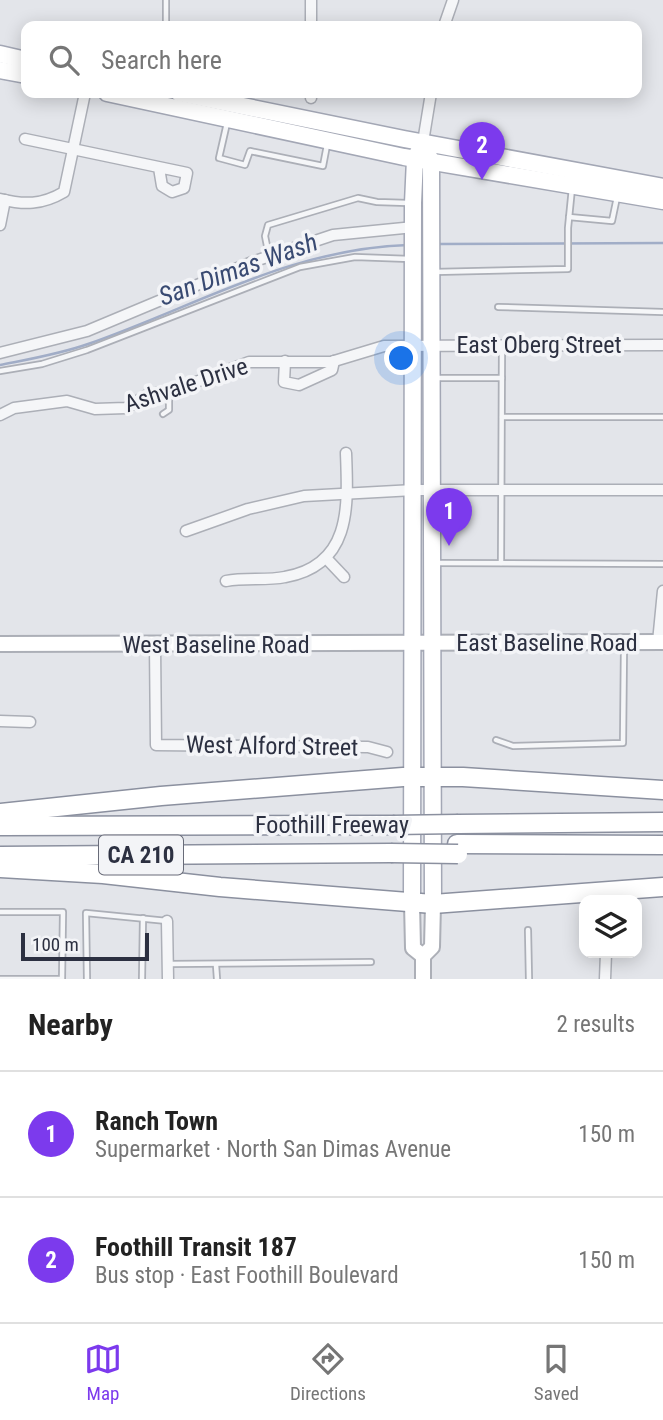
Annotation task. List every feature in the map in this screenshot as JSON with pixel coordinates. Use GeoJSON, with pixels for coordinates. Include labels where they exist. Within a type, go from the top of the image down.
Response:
{"type":"FeatureCollection","features":[{"type":"Feature","properties":{"kind":"highway"},"geometry":{"type":"LineString","coordinates":[[0,813],[162,796],[411,777],[663,790]]}},
{"type":"Feature","properties":{"kind":"highway","name":"Foothill Freeway"},"geometry":{"type":"LineString","coordinates":[[0,826],[663,822]]}},
{"type":"Feature","properties":{"kind":"highway"},"geometry":{"type":"LineString","coordinates":[[0,837],[320,837],[337,825]]}},
{"type":"Feature","properties":{"kind":"highway"},"geometry":{"type":"LineString","coordinates":[[0,844],[391,849]]}},
{"type":"Feature","properties":{"kind":"highway"},"geometry":{"type":"LineString","coordinates":[[458,849],[663,845]]}},
{"type":"Feature","properties":{"kind":"highway","name":"Foothill Freeway"},"geometry":{"type":"LineString","coordinates":[[0,856],[391,849],[663,855]]}},
{"type":"Feature","properties":{"kind":"highway"},"geometry":{"type":"LineString","coordinates":[[0,868],[103,874],[220,887],[433,904],[663,887]]}},
{"type":"Feature","properties":{"kind":"main road"},"geometry":{"type":"LineString","coordinates":[[0,54],[21,59]]}},
{"type":"Feature","properties":{"kind":"main road"},"geometry":{"type":"LineString","coordinates":[[0,70],[21,74]]}},
{"type":"Feature","properties":{"kind":"main road"},"geometry":{"type":"LineString","coordinates":[[130,98],[423,160],[663,201]]}},
{"type":"Feature","properties":{"kind":"main road"},"geometry":{"type":"LineString","coordinates":[[204,98],[663,187]]}},
{"type":"Feature","properties":{"kind":"main road"},"geometry":{"type":"LineString","coordinates":[[423,142],[419,243],[422,345],[430,379],[433,778],[432,947],[423,956],[423,979]]}},
{"type":"Feature","properties":{"kind":"main road"},"geometry":{"type":"LineString","coordinates":[[423,160],[413,203],[419,243],[430,272],[422,345],[414,489],[411,777],[412,948],[423,956]]}},
{"type":"Feature","properties":{"kind":"main road","name":"East Baseline Road"},"geometry":{"type":"LineString","coordinates":[[432,644],[661,642]]}},
{"type":"Feature","properties":{"kind":"main road","name":"West Baseline Road"},"geometry":{"type":"LineString","coordinates":[[0,644],[432,644]]}},
{"type":"Feature","properties":{"kind":"street"},"geometry":{"type":"LineString","coordinates":[[311,0],[311,21]]}},
{"type":"Feature","properties":{"kind":"street"},"geometry":{"type":"LineString","coordinates":[[446,21],[453,0]]}},
{"type":"Feature","properties":{"kind":"street"},"geometry":{"type":"LineString","coordinates":[[0,225],[3,200],[46,203],[64,192],[84,98]]}},
{"type":"Feature","properties":{"kind":"street"},"geometry":{"type":"LineString","coordinates":[[423,142],[430,98]]}},
{"type":"Feature","properties":{"kind":"street"},"geometry":{"type":"LineString","coordinates":[[25,139],[159,169]]}},
{"type":"Feature","properties":{"kind":"street"},"geometry":{"type":"LineString","coordinates":[[0,353],[88,331],[269,256],[333,235],[419,243]]}},
{"type":"Feature","properties":{"kind":"street","name":"East Oberg Street"},"geometry":{"type":"LineString","coordinates":[[422,345],[663,345]]}},
{"type":"Feature","properties":{"kind":"street","name":"Ashvale Drive"},"geometry":{"type":"LineString","coordinates":[[0,415],[14,408],[67,401],[95,410],[126,408],[147,395],[168,391],[249,362],[334,361],[384,346],[422,345]]}},
{"type":"Feature","properties":{"kind":"street"},"geometry":{"type":"LineString","coordinates":[[285,361],[284,382],[299,385],[332,370],[334,361]]}},
{"type":"Feature","properties":{"kind":"street"},"geometry":{"type":"LineString","coordinates":[[226,581],[284,578],[308,570],[326,558],[341,537],[348,492],[346,453]]}},
{"type":"Feature","properties":{"kind":"street"},"geometry":{"type":"LineString","coordinates":[[186,531],[281,501],[348,492],[414,489],[663,490]]}},
{"type":"Feature","properties":{"kind":"street"},"geometry":{"type":"LineString","coordinates":[[326,558],[344,577]]}},
{"type":"Feature","properties":{"kind":"street"},"geometry":{"type":"LineString","coordinates":[[661,642],[663,591]]}},
{"type":"Feature","properties":{"kind":"street","name":"West Alford Street"},"geometry":{"type":"LineString","coordinates":[[155,646],[156,745],[369,747],[387,752]]}},
{"type":"Feature","properties":{"kind":"street"},"geometry":{"type":"LineString","coordinates":[[0,721],[30,722]]}},
{"type":"Feature","properties":{"kind":"street"},"geometry":{"type":"LineString","coordinates":[[167,921],[168,979]]}},
{"type":"Feature","properties":{"kind":"street"},"geometry":{"type":"LineString","coordinates":[[605,979],[606,958]]}},
{"type":"Feature","properties":{"kind":"lane"},"geometry":{"type":"LineString","coordinates":[[166,0],[166,21]]}},
{"type":"Feature","properties":{"kind":"lane"},"geometry":{"type":"LineString","coordinates":[[229,119],[219,158],[246,165],[250,151],[323,166],[328,141]]}},
{"type":"Feature","properties":{"kind":"lane"},"geometry":{"type":"LineString","coordinates":[[430,272],[568,269],[569,217],[573,186]]}},
{"type":"Feature","properties":{"kind":"lane"},"geometry":{"type":"LineString","coordinates":[[569,217],[612,221],[617,194]]}},
{"type":"Feature","properties":{"kind":"lane"},"geometry":{"type":"LineString","coordinates":[[269,256],[265,236],[268,225],[358,198],[377,202],[413,203]]}},
{"type":"Feature","properties":{"kind":"lane"},"geometry":{"type":"LineString","coordinates":[[0,371],[42,364],[87,350],[300,267],[419,243]]}},
{"type":"Feature","properties":{"kind":"lane"},"geometry":{"type":"LineString","coordinates":[[498,307],[663,312]]}},
{"type":"Feature","properties":{"kind":"lane"},"geometry":{"type":"LineString","coordinates":[[501,563],[502,345]]}},
{"type":"Feature","properties":{"kind":"lane"},"geometry":{"type":"LineString","coordinates":[[430,379],[502,378]]}},
{"type":"Feature","properties":{"kind":"lane"},"geometry":{"type":"LineString","coordinates":[[163,414],[169,410],[168,391]]}},
{"type":"Feature","properties":{"kind":"lane"},"geometry":{"type":"LineString","coordinates":[[502,417],[663,417]]}},
{"type":"Feature","properties":{"kind":"lane"},"geometry":{"type":"LineString","coordinates":[[430,563],[663,564]]}},
{"type":"Feature","properties":{"kind":"lane"},"geometry":{"type":"LineString","coordinates":[[496,740],[513,746],[623,743],[624,643]]}},
{"type":"Feature","properties":{"kind":"lane"},"geometry":{"type":"LineString","coordinates":[[0,912],[63,912],[62,979],[0,979]]}},
{"type":"Feature","properties":{"kind":"lane"},"geometry":{"type":"LineString","coordinates":[[87,979],[86,913],[167,921]]}},
{"type":"Feature","properties":{"kind":"lane"},"geometry":{"type":"LineString","coordinates":[[142,979],[143,918]]}},
{"type":"Feature","properties":{"kind":"lane"},"geometry":{"type":"LineString","coordinates":[[528,930],[529,979]]}},
{"type":"Feature","properties":{"kind":"lane"},"geometry":{"type":"LineString","coordinates":[[168,964],[371,962]]}},
{"type":"Feature","properties":{"kind":"lane"},"geometry":{"type":"LineString","coordinates":[[216,965],[217,979]]}},
{"type":"Feature","properties":{"kind":"waterway","name":"San Dimas Wash"},"geometry":{"type":"LineString","coordinates":[[439,244],[663,243]]}},
{"type":"Feature","properties":{"kind":"waterway","name":"San Dimas Wash"},"geometry":{"type":"LineString","coordinates":[[0,365],[88,344],[283,268],[365,249],[408,245]]}},
{"type":"Feature","properties":{"kind":"place","name":"Foothill Transit 187"},"geometry":{"type":"Point","coordinates":[482,180]}},
{"type":"Feature","properties":{"kind":"place","name":"Ranch Town"},"geometry":{"type":"Point","coordinates":[449,546]}}]}
